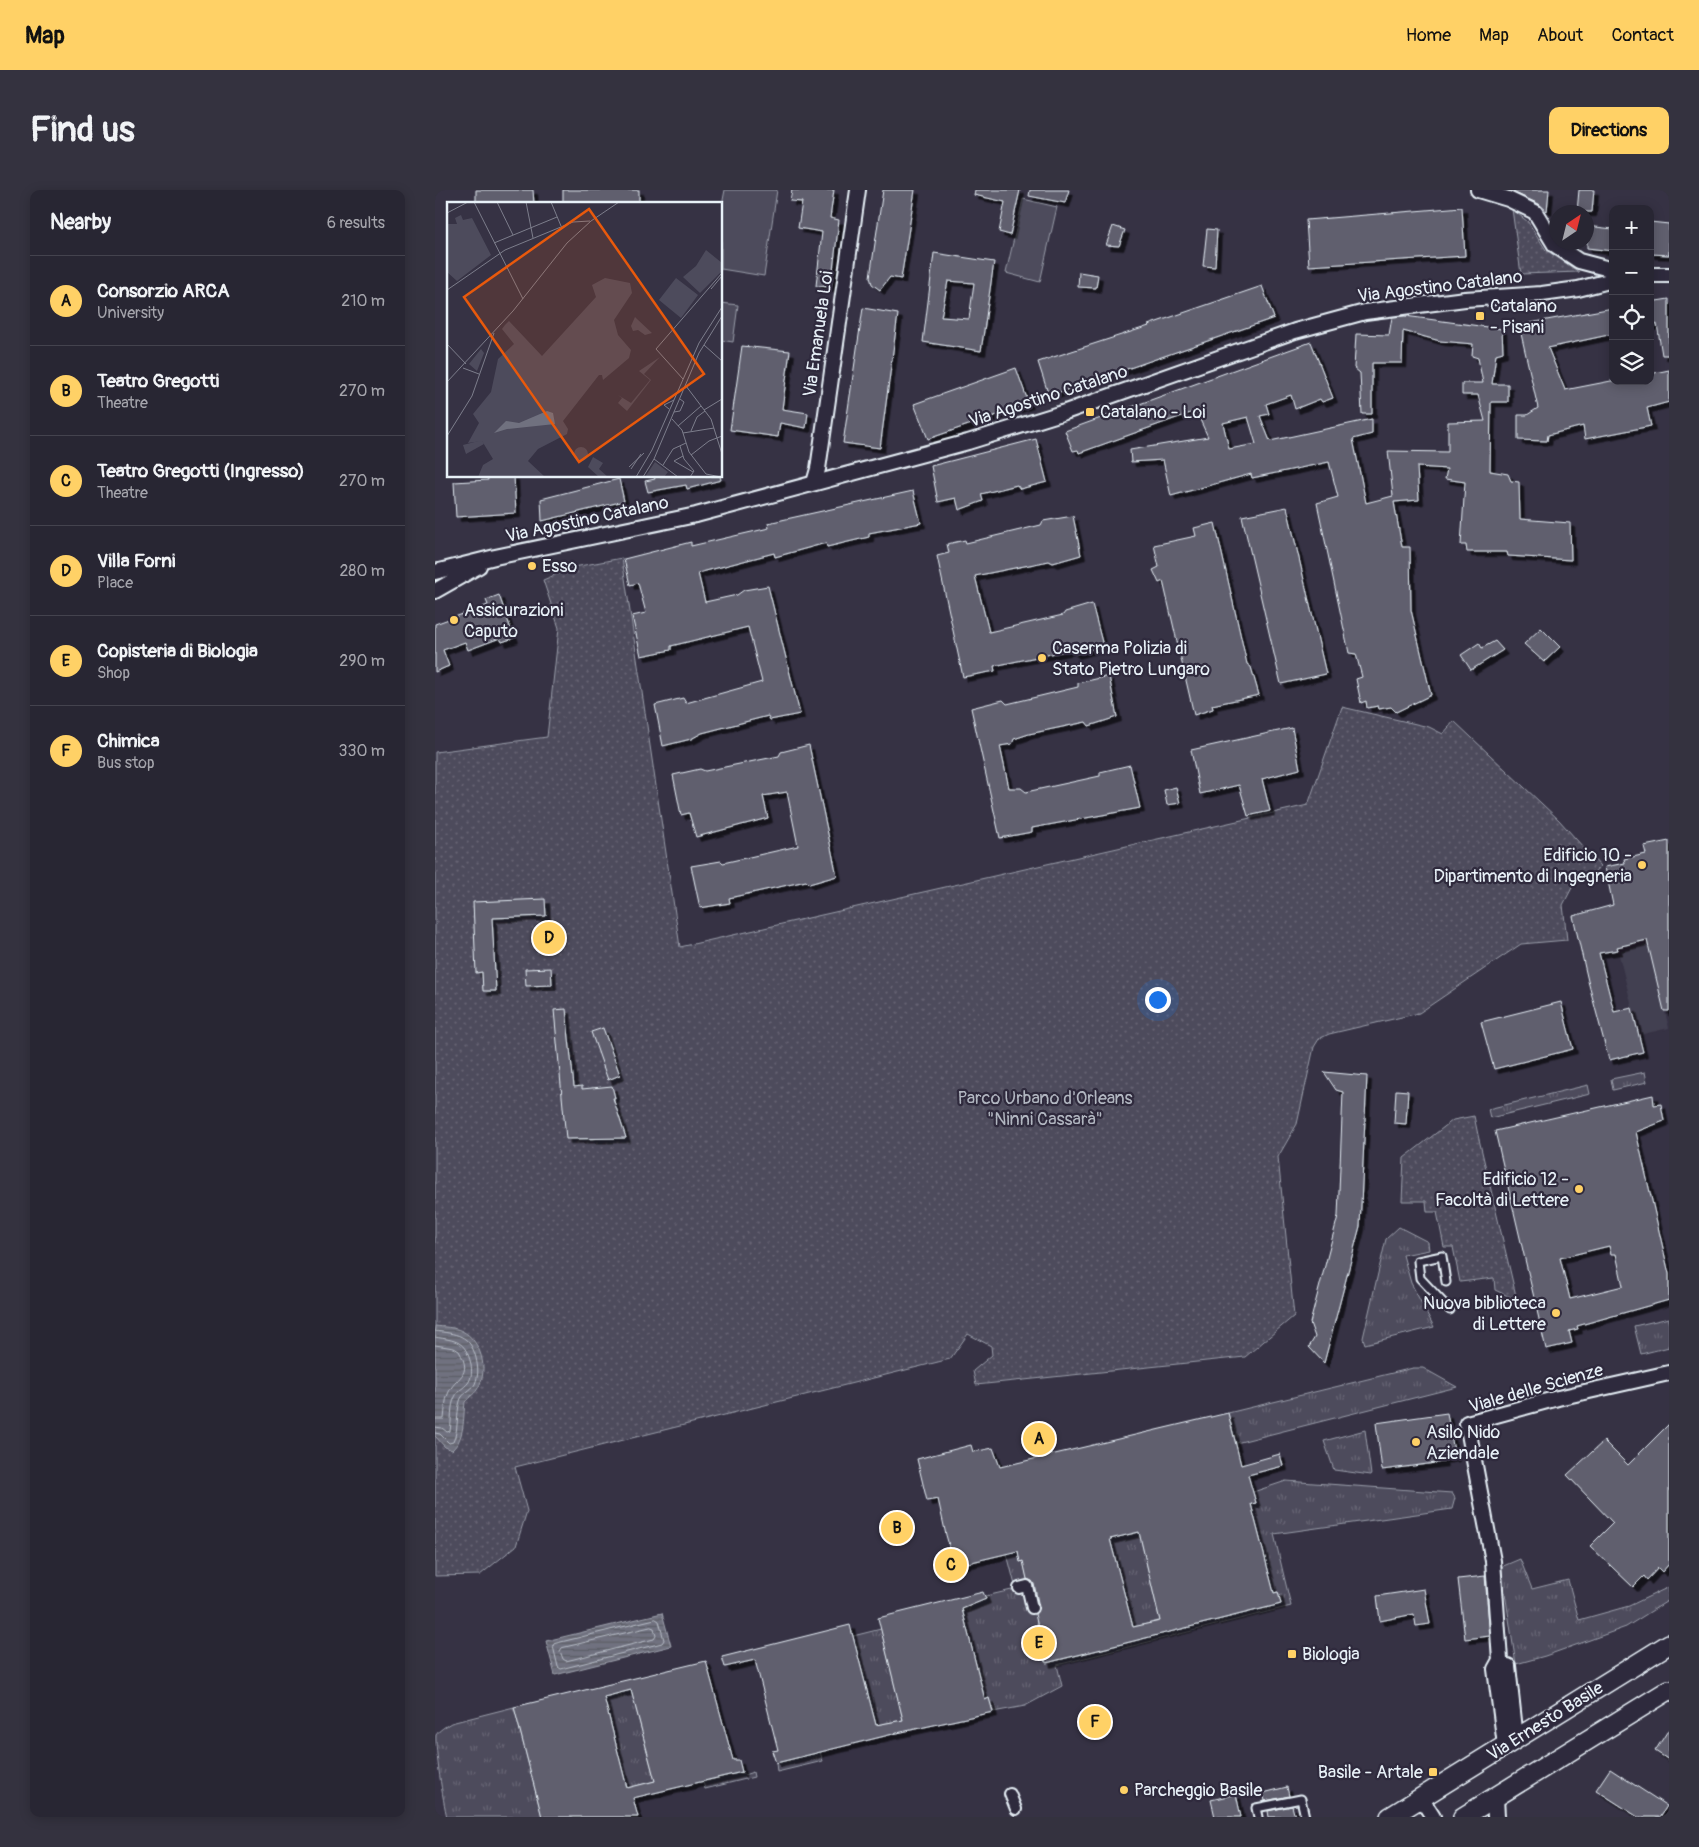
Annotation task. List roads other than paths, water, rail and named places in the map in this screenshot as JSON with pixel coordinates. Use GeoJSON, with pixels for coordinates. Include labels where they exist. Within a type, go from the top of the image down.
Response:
{"type":"FeatureCollection","features":[{"type":"Feature","properties":{"kind":"main road","name":"Via Ernesto Basile"},"geometry":{"type":"LineString","coordinates":[[1390,1817],[1669,1644]]}},
{"type":"Feature","properties":{"kind":"main road"},"geometry":{"type":"LineString","coordinates":[[1463,1817],[1669,1690]]}},
{"type":"Feature","properties":{"kind":"street","name":"Via Emanuela Loi"},"geometry":{"type":"LineString","coordinates":[[814,484],[818,469],[858,190]]}},
{"type":"Feature","properties":{"kind":"street"},"geometry":{"type":"LineString","coordinates":[[1478,190],[1508,199],[1535,212],[1555,245],[1579,260],[1609,269]]}},
{"type":"Feature","properties":{"kind":"street"},"geometry":{"type":"LineString","coordinates":[[1654,275],[1669,275]]}},
{"type":"Feature","properties":{"kind":"street","name":"Via Agostino Catalano"},"geometry":{"type":"LineString","coordinates":[[435,572],[495,557],[696,515],[967,442],[1065,412],[1295,331],[1365,312],[1465,299],[1578,289],[1609,281]]}},
{"type":"Feature","properties":{"kind":"street"},"geometry":{"type":"LineString","coordinates":[[435,591],[495,557]]}},
{"type":"Feature","properties":{"kind":"street","name":"Viale delle Scienze"},"geometry":{"type":"LineString","coordinates":[[1511,1742],[1501,1665],[1493,1561],[1467,1423],[1558,1398],[1669,1373]]}},
{"type":"Feature","properties":{"kind":"street"},"geometry":{"type":"LineString","coordinates":[[1019,1588],[1027,1586],[1032,1608]]}},
{"type":"Feature","properties":{"kind":"street"},"geometry":{"type":"LineString","coordinates":[[1010,1794],[1016,1809]]}},
{"type":"Feature","properties":{"kind":"street"},"geometry":{"type":"LineString","coordinates":[[1495,1797],[1496,1817]]}},
{"type":"Feature","properties":{"kind":"street"},"geometry":{"type":"LineString","coordinates":[[1421,1798],[1433,1817]]}},
{"type":"Feature","properties":{"kind":"lane"},"geometry":{"type":"LineString","coordinates":[[1446,1282],[1442,1256],[1418,1261],[1420,1278],[1450,1310]]}},
{"type":"Feature","properties":{"kind":"lane"},"geometry":{"type":"LineString","coordinates":[[1257,1817],[1256,1808],[1301,1799],[1305,1817]]}},
{"type":"Feature","properties":{"kind":"water"},"geometry":{"type":"Polygon","coordinates":[[[435,1326],[449,1327],[469,1335],[478,1348],[483,1364],[483,1373],[478,1388],[465,1402],[461,1434],[452,1450],[445,1447],[435,1436],[435,1326]]]}},
{"type":"Feature","properties":{"kind":"water"},"geometry":{"type":"Polygon","coordinates":[[[662,1613],[671,1646],[555,1675],[546,1641],[662,1613]]]}},
{"type":"Feature","properties":{"kind":"place","name":"Catalano - Pisani"},"geometry":{"type":"Point","coordinates":[1480,316]}},
{"type":"Feature","properties":{"kind":"place","name":"Catalano - Loi"},"geometry":{"type":"Point","coordinates":[1090,412]}},
{"type":"Feature","properties":{"kind":"place","name":"Esso"},"geometry":{"type":"Point","coordinates":[532,566]}},
{"type":"Feature","properties":{"kind":"place","name":"Assicurazioni Caputo"},"geometry":{"type":"Point","coordinates":[454,620]}},
{"type":"Feature","properties":{"kind":"place","name":"Caserma Polizia di Stato Pietro Lungaro"},"geometry":{"type":"Point","coordinates":[1042,658]}},
{"type":"Feature","properties":{"kind":"place","name":"Edificio 10 - Dipartimento di Ingegneria"},"geometry":{"type":"Point","coordinates":[1642,865]}},
{"type":"Feature","properties":{"kind":"place","name":"Villa Forni"},"geometry":{"type":"Point","coordinates":[549,938]}},
{"type":"Feature","properties":{"kind":"place","name":"Edificio 12 - Facoltà di Lettere"},"geometry":{"type":"Point","coordinates":[1579,1189]}},
{"type":"Feature","properties":{"kind":"place","name":"Nuova biblioteca di Lettere"},"geometry":{"type":"Point","coordinates":[1556,1313]}},
{"type":"Feature","properties":{"kind":"place","name":"Consorzio ARCA"},"geometry":{"type":"Point","coordinates":[1039,1439]}},
{"type":"Feature","properties":{"kind":"place","name":"Asilo Nido Aziendale"},"geometry":{"type":"Point","coordinates":[1416,1442]}},
{"type":"Feature","properties":{"kind":"place","name":"Teatro Gregotti"},"geometry":{"type":"Point","coordinates":[897,1528]}},
{"type":"Feature","properties":{"kind":"place","name":"Teatro Gregotti (Ingresso)"},"geometry":{"type":"Point","coordinates":[951,1565]}},
{"type":"Feature","properties":{"kind":"place","name":"Copisteria di Biologia"},"geometry":{"type":"Point","coordinates":[1039,1643]}},
{"type":"Feature","properties":{"kind":"place","name":"Biologia"},"geometry":{"type":"Point","coordinates":[1292,1654]}},
{"type":"Feature","properties":{"kind":"place","name":"Chimica"},"geometry":{"type":"Point","coordinates":[1095,1722]}},
{"type":"Feature","properties":{"kind":"place","name":"Basile - Artale"},"geometry":{"type":"Point","coordinates":[1433,1772]}},
{"type":"Feature","properties":{"kind":"place","name":"Parcheggio Basile"},"geometry":{"type":"Point","coordinates":[1124,1790]}},
{"type":"Feature","properties":{"kind":"park label","name":"Parco Urbano d'Orleans \"Ninni Cassarà\""},"geometry":{"type":"Point","coordinates":[1045,1108]}}]}
